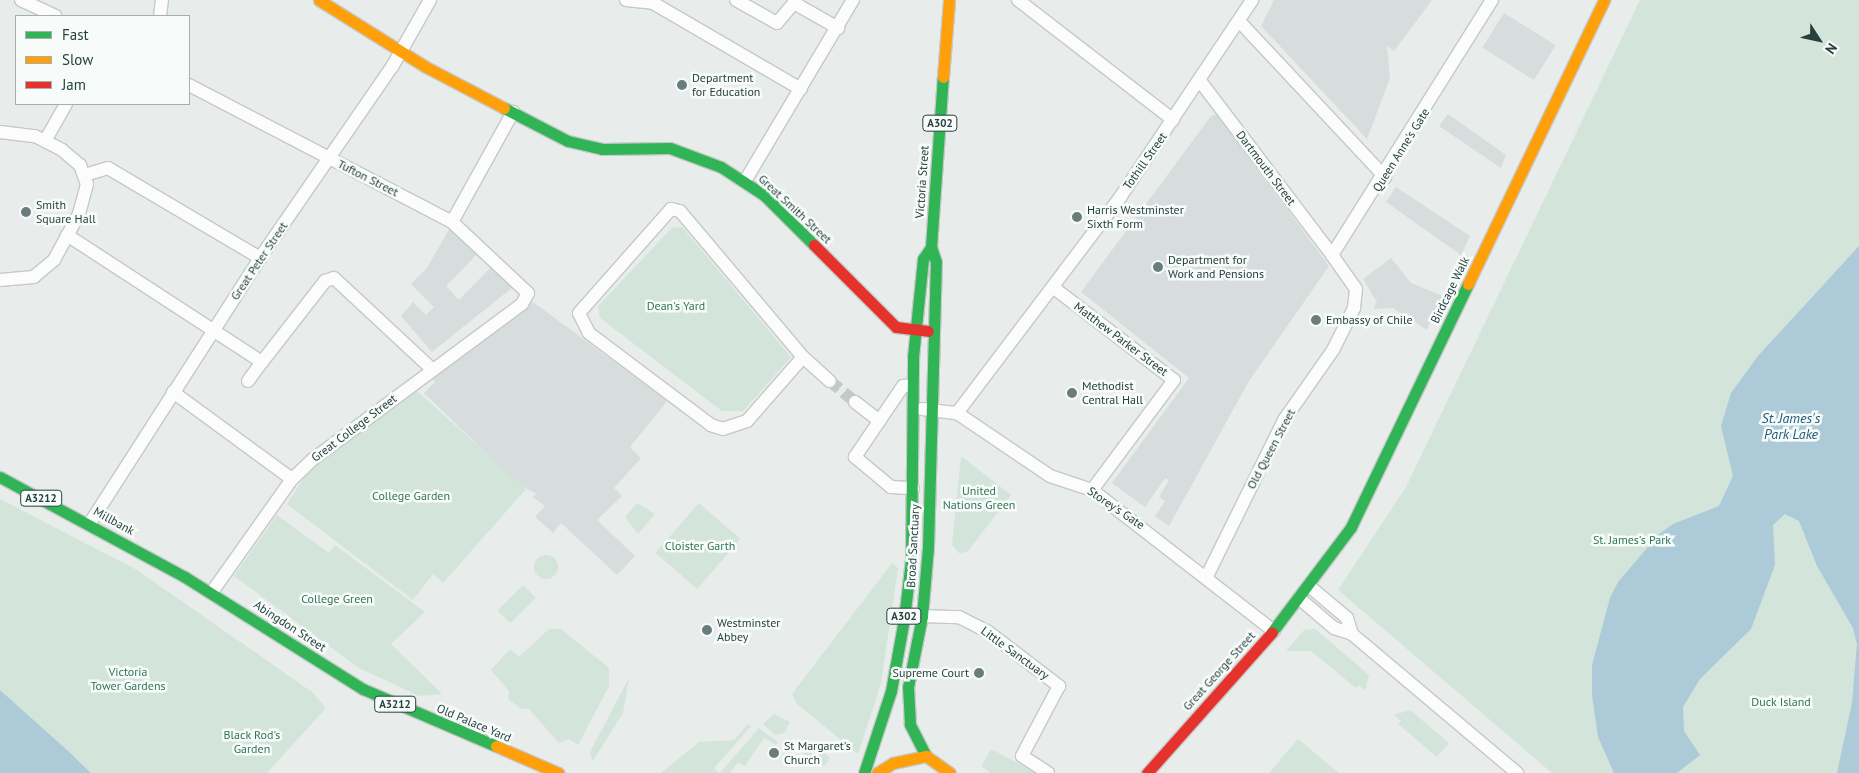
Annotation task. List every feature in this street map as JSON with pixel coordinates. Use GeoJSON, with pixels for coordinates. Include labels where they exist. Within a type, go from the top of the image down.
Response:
{"type":"FeatureCollection","features":[{"type":"Feature","properties":{"kind":"main road","name":"Great Smith Street"},"geometry":{"type":"LineString","coordinates":[[319,0],[401,51],[513,112],[584,147],[670,148],[745,181],[890,322],[916,330],[931,331]]}},
{"type":"Feature","properties":{"kind":"main road","name":"Victoria Street"},"geometry":{"type":"LineString","coordinates":[[931,331],[936,262],[931,247],[949,0]]}},
{"type":"Feature","properties":{"kind":"main road","name":"Birdcage Walk"},"geometry":{"type":"LineString","coordinates":[[1310,586],[1351,527],[1604,0]]}},
{"type":"Feature","properties":{"kind":"main road","name":"Victoria Street"},"geometry":{"type":"LineString","coordinates":[[916,330],[923,259],[931,247]]}},
{"type":"Feature","properties":{"kind":"main road","name":"Broad Sanctuary"},"geometry":{"type":"LineString","coordinates":[[864,773],[899,656],[912,559],[913,385],[916,330]]}},
{"type":"Feature","properties":{"kind":"main road","name":"Broad Sanctuary"},"geometry":{"type":"LineString","coordinates":[[926,756],[910,724],[908,699],[922,616],[928,547],[931,331]]}},
{"type":"Feature","properties":{"kind":"main road","name":"Millbank"},"geometry":{"type":"LineString","coordinates":[[0,477],[90,523],[212,592]]}},
{"type":"Feature","properties":{"kind":"main road","name":"Great George Street"},"geometry":{"type":"LineString","coordinates":[[1147,773],[1274,631],[1310,586]]}},
{"type":"Feature","properties":{"kind":"main road","name":"Abingdon Street"},"geometry":{"type":"LineString","coordinates":[[212,592],[353,684]]}},
{"type":"Feature","properties":{"kind":"main road","name":"Old Palace Yard"},"geometry":{"type":"LineString","coordinates":[[353,684],[558,773]]}},
{"type":"Feature","properties":{"kind":"main road"},"geometry":{"type":"LineString","coordinates":[[877,773],[893,763],[926,756]]}},
{"type":"Feature","properties":{"kind":"main road","name":"A302"},"geometry":{"type":"LineString","coordinates":[[926,756],[950,773]]}},
{"type":"Feature","properties":{"kind":"street"},"geometry":{"type":"LineString","coordinates":[[21,0],[53,15]]}},
{"type":"Feature","properties":{"kind":"street"},"geometry":{"type":"LineString","coordinates":[[160,15],[162,0]]}},
{"type":"Feature","properties":{"kind":"street","name":"Great Peter Street"},"geometry":{"type":"LineString","coordinates":[[90,523],[260,258],[330,160],[401,51],[430,0]]}},
{"type":"Feature","properties":{"kind":"street"},"geometry":{"type":"LineString","coordinates":[[736,0],[777,23],[795,1],[838,28]]}},
{"type":"Feature","properties":{"kind":"street"},"geometry":{"type":"LineString","coordinates":[[745,181],[853,0]]}},
{"type":"Feature","properties":{"kind":"street"},"geometry":{"type":"LineString","coordinates":[[1018,0],[1173,120]]}},
{"type":"Feature","properties":{"kind":"street","name":"Tothill Street"},"geometry":{"type":"LineString","coordinates":[[957,413],[1054,288],[1200,81],[1252,0]]}},
{"type":"Feature","properties":{"kind":"street","name":"Queen Anne's Gate"},"geometry":{"type":"LineString","coordinates":[[1332,255],[1385,177],[1492,0]]}},
{"type":"Feature","properties":{"kind":"street"},"geometry":{"type":"LineString","coordinates":[[630,1],[653,3],[801,89]]}},
{"type":"Feature","properties":{"kind":"street"},"geometry":{"type":"LineString","coordinates":[[1239,21],[1385,177]]}},
{"type":"Feature","properties":{"kind":"street","name":"Dartmouth Street"},"geometry":{"type":"LineString","coordinates":[[1200,81],[1332,255]]}},
{"type":"Feature","properties":{"kind":"street","name":"Tufton Street"},"geometry":{"type":"LineString","coordinates":[[190,86],[452,222],[499,263],[528,296]]}},
{"type":"Feature","properties":{"kind":"street"},"geometry":{"type":"LineString","coordinates":[[46,141],[65,105]]}},
{"type":"Feature","properties":{"kind":"street"},"geometry":{"type":"LineString","coordinates":[[452,222],[513,112]]}},
{"type":"Feature","properties":{"kind":"street"},"geometry":{"type":"LineString","coordinates":[[0,132],[46,141],[73,157],[85,175],[84,202],[54,260],[34,277],[0,280]]}},
{"type":"Feature","properties":{"kind":"street"},"geometry":{"type":"LineString","coordinates":[[85,175],[108,168],[260,258]]}},
{"type":"Feature","properties":{"kind":"street"},"geometry":{"type":"LineString","coordinates":[[803,357],[747,421],[723,429],[711,424],[589,334],[579,313],[671,209],[680,211],[803,357],[830,380]]}},
{"type":"Feature","properties":{"kind":"street"},"geometry":{"type":"LineString","coordinates":[[68,236],[214,329],[262,362]]}},
{"type":"Feature","properties":{"kind":"street","name":"Old Queen Street"},"geometry":{"type":"LineString","coordinates":[[1206,578],[1284,420],[1333,350],[1356,298],[1356,290],[1332,255]]}},
{"type":"Feature","properties":{"kind":"street"},"geometry":{"type":"LineString","coordinates":[[248,381],[330,278],[339,281],[432,369]]}},
{"type":"Feature","properties":{"kind":"street","name":"Matthew Parker Street"},"geometry":{"type":"LineString","coordinates":[[1054,288],[1174,380],[1092,490]]}},
{"type":"Feature","properties":{"kind":"street","name":"Great College Street"},"geometry":{"type":"LineString","coordinates":[[212,592],[292,479],[528,296]]}},
{"type":"Feature","properties":{"kind":"street"},"geometry":{"type":"LineString","coordinates":[[913,385],[903,386],[854,457],[891,487],[913,488]]}},
{"type":"Feature","properties":{"kind":"street"},"geometry":{"type":"LineString","coordinates":[[173,392],[292,479]]}},
{"type":"Feature","properties":{"kind":"street"},"geometry":{"type":"LineString","coordinates":[[855,402],[878,421]]}},
{"type":"Feature","properties":{"kind":"street","name":"Storey's Gate"},"geometry":{"type":"LineString","coordinates":[[914,409],[957,413],[1050,476],[1092,490],[1274,631]]}},
{"type":"Feature","properties":{"kind":"street"},"geometry":{"type":"LineString","coordinates":[[1310,586],[1347,618],[1352,634]]}},
{"type":"Feature","properties":{"kind":"street"},"geometry":{"type":"LineString","coordinates":[[1300,599],[1334,628],[1352,634],[1517,773]]}},
{"type":"Feature","properties":{"kind":"street","name":"Little Sanctuary"},"geometry":{"type":"LineString","coordinates":[[922,616],[959,617],[988,631],[1058,686],[1022,756],[1048,773]]}},
{"type":"Feature","properties":{"kind":"shaded area"},"geometry":{"type":"Polygon","coordinates":[[[1274,0],[1432,0],[1394,51],[1387,46],[1390,78],[1367,139],[1261,26],[1274,0]]]}},
{"type":"Feature","properties":{"kind":"shaded area"},"geometry":{"type":"Polygon","coordinates":[[[1504,13],[1556,45],[1534,80],[1482,48],[1504,13]]]}},
{"type":"Feature","properties":{"kind":"shaded area"},"geometry":{"type":"Polygon","coordinates":[[[1217,114],[1329,266],[1249,381],[1169,526],[1155,516],[1165,501],[1159,497],[1169,480],[1165,478],[1145,507],[1112,483],[1189,378],[1081,292],[1211,116],[1217,114]]]}},
{"type":"Feature","properties":{"kind":"shaded area"},"geometry":{"type":"Polygon","coordinates":[[[1448,114],[1506,155],[1501,168],[1439,126],[1448,114]]]}},
{"type":"Feature","properties":{"kind":"shaded area"},"geometry":{"type":"Polygon","coordinates":[[[1396,187],[1470,236],[1461,255],[1386,202],[1396,187]]]}},
{"type":"Feature","properties":{"kind":"shaded area"},"geometry":{"type":"Polygon","coordinates":[[[451,226],[480,251],[446,286],[459,300],[494,264],[513,287],[432,352],[401,316],[413,302],[426,315],[434,307],[411,284],[427,268],[451,226]]]}},
{"type":"Feature","properties":{"kind":"shaded area"},"geometry":{"type":"Polygon","coordinates":[[[1391,258],[1411,283],[1443,296],[1427,330],[1393,308],[1373,309],[1377,302],[1363,279],[1391,258]]]}},
{"type":"Feature","properties":{"kind":"shaded area"},"geometry":{"type":"Polygon","coordinates":[[[533,302],[667,401],[630,447],[641,458],[614,488],[622,496],[597,520],[635,556],[617,575],[561,523],[553,533],[535,517],[545,506],[533,497],[536,494],[517,483],[424,393],[435,382],[431,378],[533,302]]]}},
{"type":"Feature","properties":{"kind":"green space","name":"St. James's Park"},"geometry":{"type":"Polygon","coordinates":[[[1640,0],[1859,0],[1859,773],[1552,773],[1338,590],[1406,487],[1640,0]]]}},
{"type":"Feature","properties":{"kind":"green space","name":"Dean's Yard"},"geometry":{"type":"Polygon","coordinates":[[[682,227],[791,357],[743,411],[722,411],[600,318],[598,306],[672,228],[682,227]]]}},
{"type":"Feature","properties":{"kind":"green space","name":"College Garden"},"geometry":{"type":"Polygon","coordinates":[[[416,390],[526,489],[443,583],[433,574],[413,600],[287,504],[307,473],[416,390]]]}},
{"type":"Feature","properties":{"kind":"green space","name":"United Nations Green"},"geometry":{"type":"Polygon","coordinates":[[[961,456],[1011,495],[968,551],[960,554],[952,545],[961,456]]]}},
{"type":"Feature","properties":{"kind":"green space","name":"Victoria Tower Gardens"},"geometry":{"type":"Polygon","coordinates":[[[0,499],[137,570],[312,692],[326,708],[267,773],[91,773],[0,690],[0,499]]]}},
{"type":"Feature","properties":{"kind":"green space"},"geometry":{"type":"Polygon","coordinates":[[[637,503],[655,514],[638,534],[625,517],[637,503]]]}},
{"type":"Feature","properties":{"kind":"green space","name":"Cloister Garth"},"geometry":{"type":"Polygon","coordinates":[[[699,503],[741,539],[697,589],[656,553],[699,503]]]}},
{"type":"Feature","properties":{"kind":"green space","name":"College Green"},"geometry":{"type":"Polygon","coordinates":[[[277,515],[329,553],[335,545],[425,612],[391,644],[442,694],[419,696],[359,668],[234,576],[277,515]]]}},
{"type":"Feature","properties":{"kind":"green space"},"geometry":{"type":"Polygon","coordinates":[[[546,555],[555,558],[558,567],[555,576],[546,579],[537,576],[534,567],[537,558],[546,555]]]}},
{"type":"Feature","properties":{"kind":"green space"},"geometry":{"type":"Polygon","coordinates":[[[892,563],[898,568],[881,683],[858,754],[796,703],[792,694],[892,563]]]}},
{"type":"Feature","properties":{"kind":"green space"},"geometry":{"type":"Polygon","coordinates":[[[523,585],[536,598],[510,623],[498,610],[523,585]]]}},
{"type":"Feature","properties":{"kind":"green space"},"geometry":{"type":"Polygon","coordinates":[[[549,629],[561,629],[609,668],[609,686],[578,745],[569,739],[559,743],[528,708],[521,709],[508,699],[509,691],[491,670],[510,649],[519,657],[549,629]]]}},
{"type":"Feature","properties":{"kind":"green space"},"geometry":{"type":"Polygon","coordinates":[[[1315,629],[1369,675],[1365,690],[1359,685],[1356,688],[1311,651],[1286,651],[1304,630],[1315,629]]]}},
{"type":"Feature","properties":{"kind":"green space"},"geometry":{"type":"Polygon","coordinates":[[[629,678],[623,713],[593,761],[590,752],[629,678]]]}},
{"type":"Feature","properties":{"kind":"green space"},"geometry":{"type":"Polygon","coordinates":[[[1410,710],[1449,743],[1437,757],[1398,724],[1401,721],[1394,715],[1410,710]]]}},
{"type":"Feature","properties":{"kind":"green space"},"geometry":{"type":"Polygon","coordinates":[[[774,714],[790,722],[784,733],[775,735],[763,724],[774,714]]]}},
{"type":"Feature","properties":{"kind":"green space"},"geometry":{"type":"Polygon","coordinates":[[[748,724],[751,726],[714,768],[719,773],[661,773],[699,742],[734,740],[748,724]]]}},
{"type":"Feature","properties":{"kind":"green space"},"geometry":{"type":"Polygon","coordinates":[[[759,728],[778,742],[776,745],[764,738],[745,766],[738,762],[730,773],[720,773],[759,728]]]}},
{"type":"Feature","properties":{"kind":"green space"},"geometry":{"type":"Polygon","coordinates":[[[805,737],[830,758],[824,766],[801,752],[805,737]]]}},
{"type":"Feature","properties":{"kind":"green space"},"geometry":{"type":"Polygon","coordinates":[[[1298,739],[1328,764],[1339,773],[1269,773],[1298,739]]]}},
{"type":"Feature","properties":{"kind":"green space"},"geometry":{"type":"Polygon","coordinates":[[[991,749],[1037,773],[990,773],[982,766],[991,749]]]}},
{"type":"Feature","properties":{"kind":"water","name":"St. James's Park Lake"},"geometry":{"type":"Polygon","coordinates":[[[1859,246],[1859,773],[1837,773],[1852,703],[1857,644],[1853,628],[1817,566],[1799,521],[1785,514],[1773,525],[1775,565],[1751,629],[1700,679],[1683,707],[1684,731],[1700,755],[1677,773],[1614,773],[1598,737],[1592,695],[1592,665],[1610,598],[1618,582],[1659,534],[1673,524],[1719,506],[1733,476],[1721,426],[1731,393],[1758,356],[1859,246]]]}},
{"type":"Feature","properties":{"kind":"water"},"geometry":{"type":"Polygon","coordinates":[[[0,690],[68,751],[91,773],[0,773],[0,690]]]}},
{"type":"Feature","properties":{"kind":"tunnel"},"geometry":{"type":"LineString","coordinates":[[830,381],[855,402]]}},
{"type":"Feature","properties":{"kind":"traffic: fast"},"geometry":{"type":"LineString","coordinates":[[926,756],[910,724],[908,687],[922,616],[928,547],[936,262],[931,247],[943,77]]}},
{"type":"Feature","properties":{"kind":"traffic: fast"},"geometry":{"type":"LineString","coordinates":[[504,108],[568,141],[602,149],[670,148],[721,167],[764,195],[814,245]]}},
{"type":"Feature","properties":{"kind":"traffic: fast"},"geometry":{"type":"LineString","coordinates":[[864,773],[891,691],[904,619],[911,559],[913,357],[923,259],[931,247]]}},
{"type":"Feature","properties":{"kind":"traffic: fast"},"geometry":{"type":"LineString","coordinates":[[1272,632],[1351,527],[1468,284]]}},
{"type":"Feature","properties":{"kind":"traffic: fast"},"geometry":{"type":"LineString","coordinates":[[0,477],[185,577],[363,689],[496,746]]}},
{"type":"Feature","properties":{"kind":"traffic: slow"},"geometry":{"type":"LineString","coordinates":[[319,0],[426,67],[504,108]]}},
{"type":"Feature","properties":{"kind":"traffic: slow"},"geometry":{"type":"LineString","coordinates":[[943,77],[949,0]]}},
{"type":"Feature","properties":{"kind":"traffic: slow"},"geometry":{"type":"LineString","coordinates":[[1468,284],[1604,0]]}},
{"type":"Feature","properties":{"kind":"traffic: slow"},"geometry":{"type":"LineString","coordinates":[[496,746],[558,773]]}},
{"type":"Feature","properties":{"kind":"traffic: slow"},"geometry":{"type":"LineString","coordinates":[[877,773],[893,763],[926,756],[950,773]]}},
{"type":"Feature","properties":{"kind":"traffic: jam"},"geometry":{"type":"LineString","coordinates":[[814,245],[896,327],[928,331]]}},
{"type":"Feature","properties":{"kind":"traffic: jam"},"geometry":{"type":"LineString","coordinates":[[1147,773],[1272,632]]}},
{"type":"Feature","properties":{"kind":"place","name":"Department for Education"},"geometry":{"type":"Point","coordinates":[682,85]}},
{"type":"Feature","properties":{"kind":"place","name":"Smith Square Hall"},"geometry":{"type":"Point","coordinates":[26,212]}},
{"type":"Feature","properties":{"kind":"place","name":"Harris Westminster Sixth Form"},"geometry":{"type":"Point","coordinates":[1077,217]}},
{"type":"Feature","properties":{"kind":"place","name":"Department for Work and Pensions"},"geometry":{"type":"Point","coordinates":[1158,267]}},
{"type":"Feature","properties":{"kind":"place","name":"Embassy of Chile"},"geometry":{"type":"Point","coordinates":[1316,320]}},
{"type":"Feature","properties":{"kind":"place","name":"Methodist Central Hall"},"geometry":{"type":"Point","coordinates":[1072,393]}},
{"type":"Feature","properties":{"kind":"place","name":"Westminster Abbey"},"geometry":{"type":"Point","coordinates":[707,630]}},
{"type":"Feature","properties":{"kind":"place","name":"Supreme Court"},"geometry":{"type":"Point","coordinates":[979,673]}},
{"type":"Feature","properties":{"kind":"place","name":"St Margaret's Church"},"geometry":{"type":"Point","coordinates":[774,753]}},
{"type":"Feature","properties":{"kind":"park label","name":"Duck Island"},"geometry":{"type":"Point","coordinates":[1781,702]}},
{"type":"Feature","properties":{"kind":"park label","name":"Black Rod's Garden"},"geometry":{"type":"Point","coordinates":[252,742]}}]}
